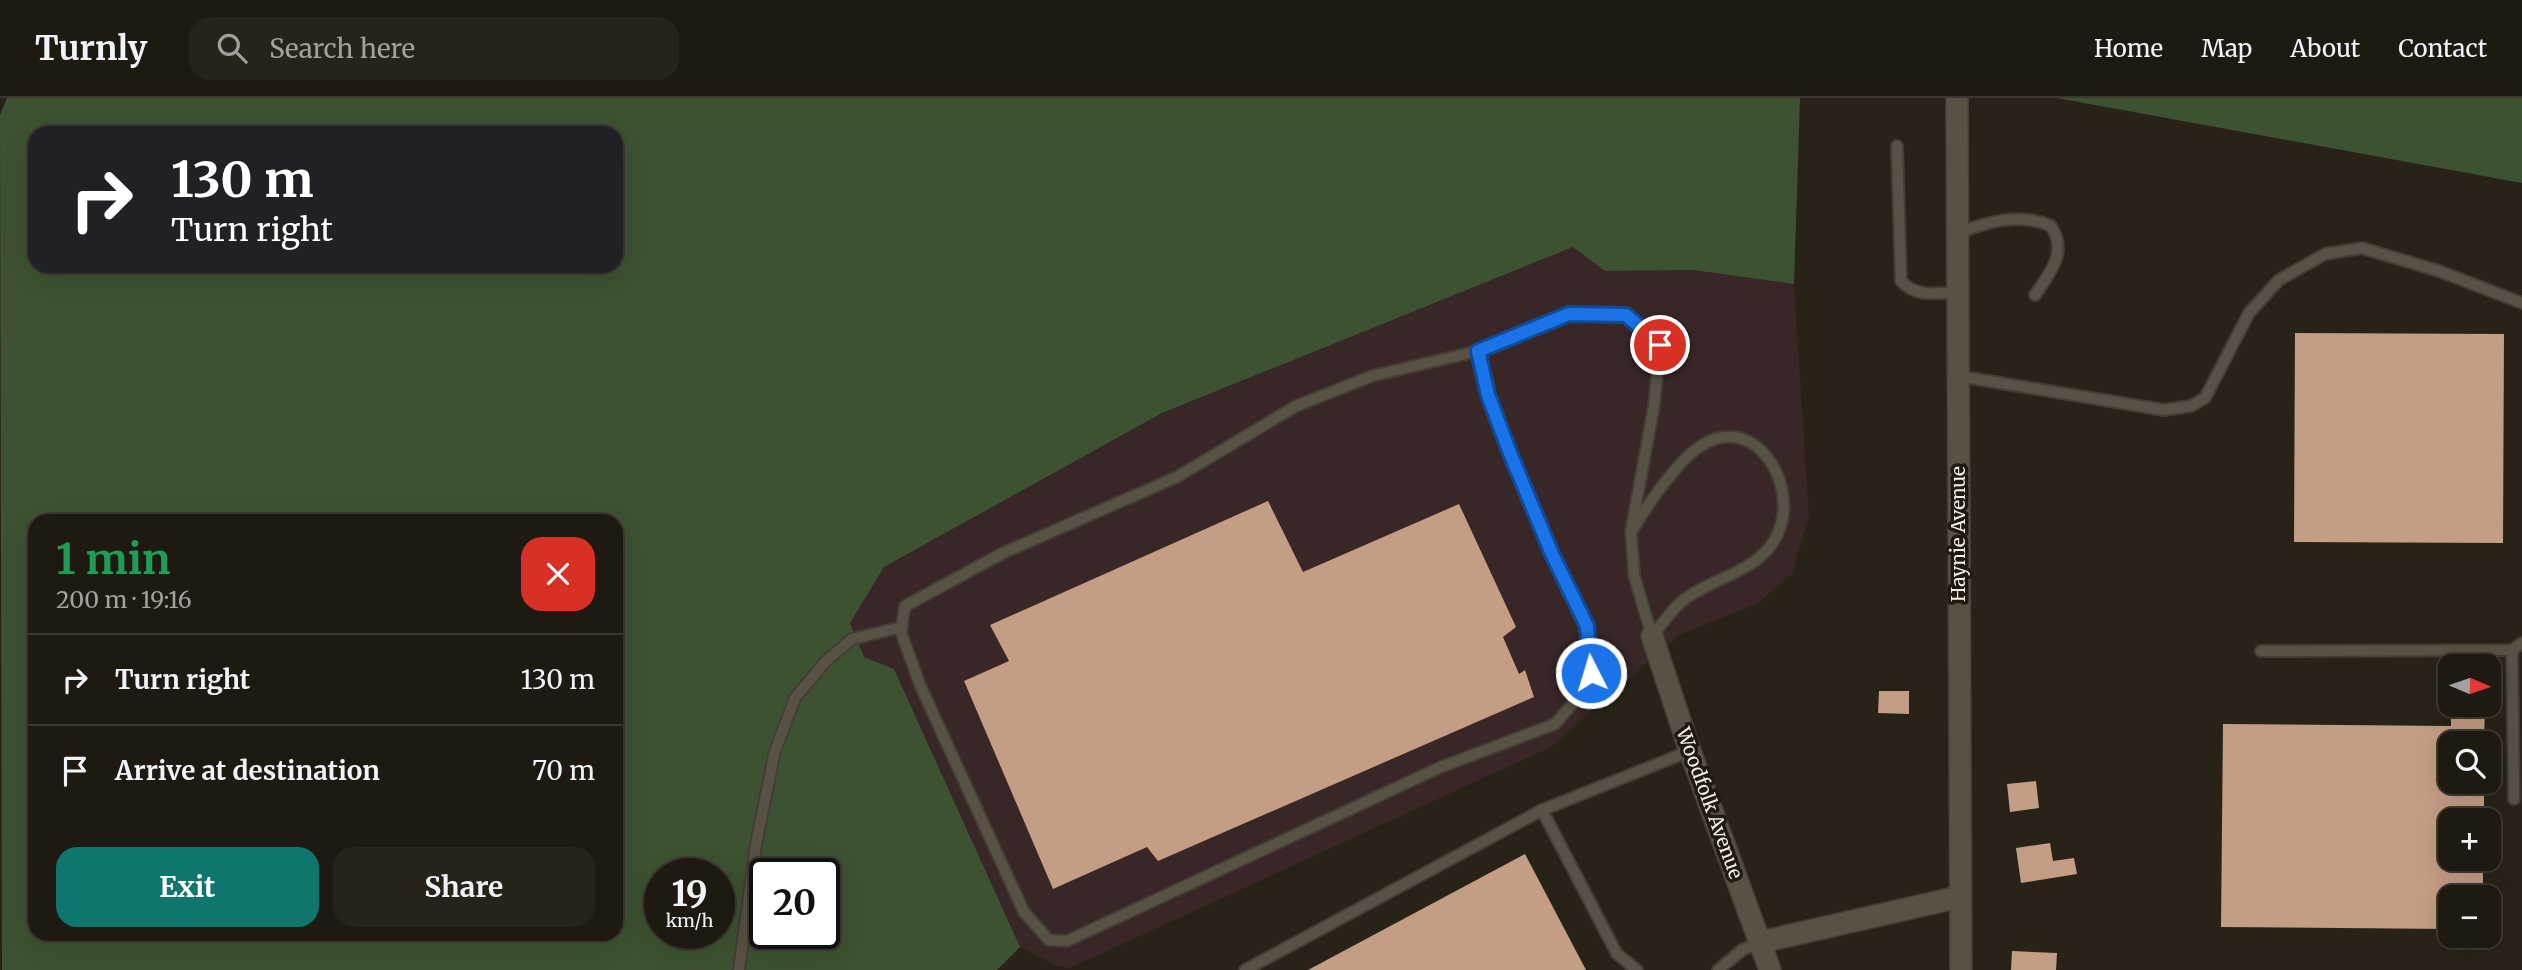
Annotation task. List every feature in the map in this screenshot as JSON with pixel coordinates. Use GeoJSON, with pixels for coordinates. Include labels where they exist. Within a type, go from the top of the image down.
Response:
{"type":"FeatureCollection","features":[{"type":"Feature","properties":{"kind":"street","name":"Haynie Avenue"},"geometry":{"type":"LineString","coordinates":[[1957,98],[1961,970]]}},
{"type":"Feature","properties":{"kind":"street","name":"Woodfolk Avenue"},"geometry":{"type":"LineString","coordinates":[[1652,636],[1690,751],[1770,970]]}},
{"type":"Feature","properties":{"kind":"street"},"geometry":{"type":"LineString","coordinates":[[1761,942],[1959,897]]}},
{"type":"Feature","properties":{"kind":"lane"},"geometry":{"type":"LineString","coordinates":[[1897,146],[1901,281],[1910,290],[1921,293],[1958,292]]}},
{"type":"Feature","properties":{"kind":"lane"},"geometry":{"type":"LineString","coordinates":[[1958,233],[2006,219],[2038,220],[2051,226],[2060,246],[2059,255],[2035,295]]}},
{"type":"Feature","properties":{"kind":"lane"},"geometry":{"type":"LineString","coordinates":[[1958,376],[2164,410],[2191,406],[2205,398],[2249,313],[2279,279],[2325,254],[2362,248],[2439,271],[2522,303]]}},
{"type":"Feature","properties":{"kind":"lane"},"geometry":{"type":"LineString","coordinates":[[1478,351],[1488,395],[1510,453],[1552,554],[1587,626],[1591,673],[1575,701],[1555,724],[1441,767],[1067,941],[1049,940],[1024,912],[920,685],[902,627],[905,606],[1003,553],[1177,477],[1296,406],[1372,376],[1478,351],[1569,314],[1626,315],[1660,345],[1654,406],[1632,531],[1634,575],[1652,636]]}},
{"type":"Feature","properties":{"kind":"lane"},"geometry":{"type":"LineString","coordinates":[[1632,531],[1652,498],[1704,443],[1719,438],[1735,438],[1755,445],[1776,466],[1785,497],[1780,528],[1770,545],[1746,568],[1680,603],[1652,636]]}},
{"type":"Feature","properties":{"kind":"lane"},"geometry":{"type":"LineString","coordinates":[[739,970],[756,844],[772,764],[795,698],[826,661],[852,639],[902,627]]}},
{"type":"Feature","properties":{"kind":"lane"},"geometry":{"type":"LineString","coordinates":[[2261,651],[2512,650],[2522,643]]}},
{"type":"Feature","properties":{"kind":"lane"},"geometry":{"type":"LineString","coordinates":[[2512,650],[2514,799]]}},
{"type":"Feature","properties":{"kind":"lane"},"geometry":{"type":"LineString","coordinates":[[1245,970],[1542,810],[1690,751]]}},
{"type":"Feature","properties":{"kind":"lane"},"geometry":{"type":"LineString","coordinates":[[1542,810],[1617,954],[1637,970]]}},
{"type":"Feature","properties":{"kind":"lane"},"geometry":{"type":"LineString","coordinates":[[1718,970],[1742,950],[1761,942]]}},
{"type":"Feature","properties":{"kind":"shaded area"},"geometry":{"type":"Polygon","coordinates":[[[1573,247],[1606,271],[1693,270],[1794,284],[1809,516],[1792,574],[1758,603],[1679,635],[1551,747],[1070,968],[1057,966],[1020,947],[894,669],[864,657],[850,623],[884,567],[1162,413],[1573,247]]]}},
{"type":"Feature","properties":{"kind":"green space"},"geometry":{"type":"Polygon","coordinates":[[[7,98],[1800,98],[1794,284],[1693,270],[1605,271],[1573,247],[1162,413],[884,567],[850,623],[864,657],[894,669],[1020,947],[997,970],[2,970],[0,115],[7,98]]]}},
{"type":"Feature","properties":{"kind":"green space"},"geometry":{"type":"Polygon","coordinates":[[[2057,98],[2522,98],[2522,183],[2057,98]]]}},
{"type":"Feature","properties":{"kind":"building"},"geometry":{"type":"Polygon","coordinates":[[[2295,333],[2504,334],[2503,543],[2294,542],[2295,333]]]}},
{"type":"Feature","properties":{"kind":"building"},"geometry":{"type":"Polygon","coordinates":[[[1268,501],[1303,572],[1459,504],[1516,627],[1503,637],[1519,674],[1525,670],[1534,697],[1158,861],[1147,847],[1053,889],[964,681],[1009,661],[990,625],[1268,501]]]}},
{"type":"Feature","properties":{"kind":"building"},"geometry":{"type":"Polygon","coordinates":[[[1879,691],[1909,691],[1909,714],[1878,713],[1879,691]]]}},
{"type":"Feature","properties":{"kind":"building"},"geometry":{"type":"Polygon","coordinates":[[[2451,718],[2485,718],[2484,731],[2438,731],[2438,794],[2484,794],[2484,808],[2438,808],[2438,871],[2483,871],[2483,885],[2438,885],[2438,929],[2221,927],[2223,724],[2451,726],[2451,718]]]}},
{"type":"Feature","properties":{"kind":"building"},"geometry":{"type":"Polygon","coordinates":[[[2036,781],[2039,808],[2010,812],[2007,784],[2036,781]]]}},
{"type":"Feature","properties":{"kind":"building"},"geometry":{"type":"Polygon","coordinates":[[[2050,843],[2053,861],[2074,858],[2077,874],[2021,883],[2016,848],[2050,843]]]}},
{"type":"Feature","properties":{"kind":"building"},"geometry":{"type":"Polygon","coordinates":[[[1525,854],[1586,970],[1308,970],[1525,854]]]}},
{"type":"Feature","properties":{"kind":"building"},"geometry":{"type":"Polygon","coordinates":[[[2012,951],[2057,953],[2056,970],[2011,970],[2012,951]]]}},
{"type":"Feature","properties":{"kind":"route"},"geometry":{"type":"LineString","coordinates":[[1591,673],[1587,626],[1552,554],[1510,453],[1488,395],[1478,351],[1569,314],[1626,315],[1660,345]]}}]}
